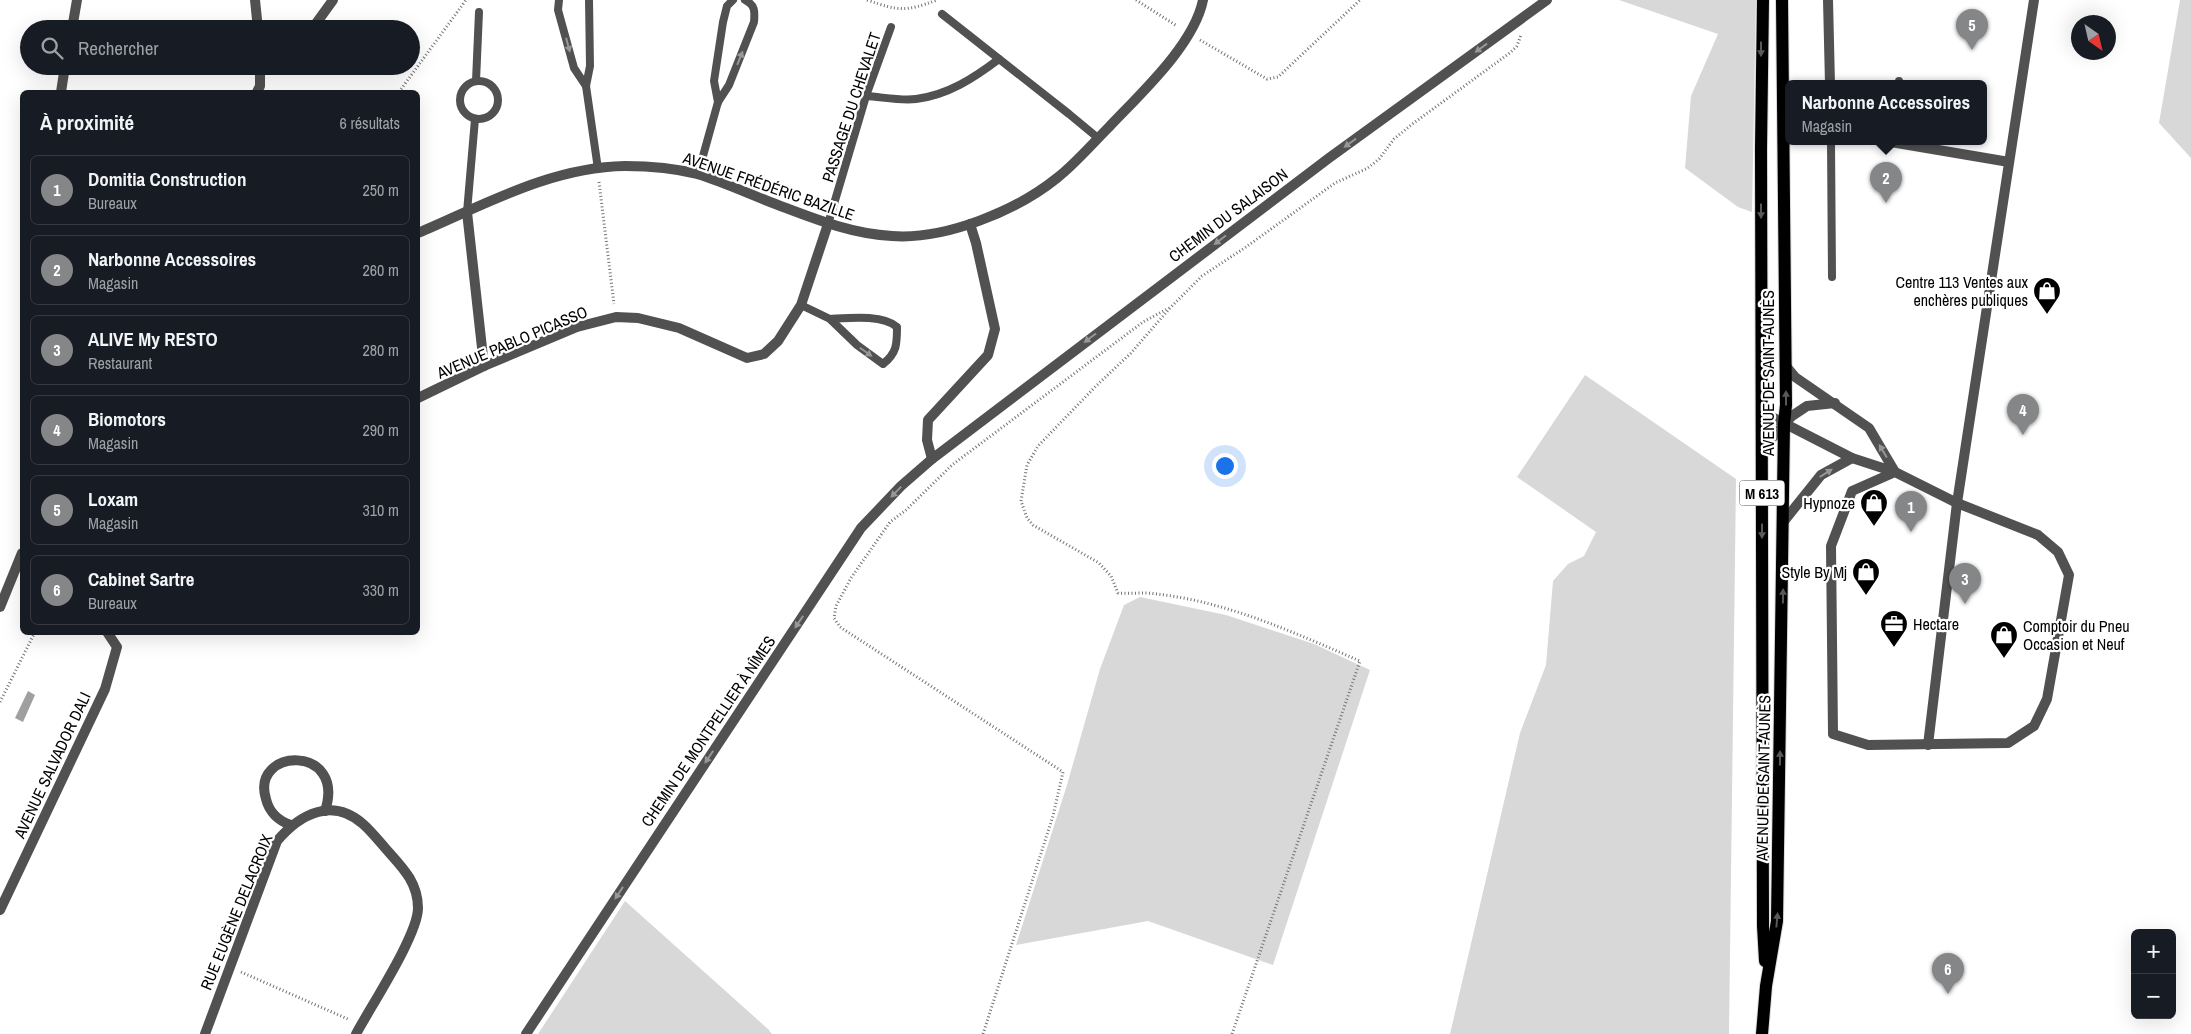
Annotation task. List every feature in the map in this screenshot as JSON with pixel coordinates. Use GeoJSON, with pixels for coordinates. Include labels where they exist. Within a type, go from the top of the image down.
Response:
{"type":"FeatureCollection","features":[{"type":"Feature","properties":{"kind":"main road","name":"AVENUE DE SAINT-AUNÈS"},"geometry":{"type":"LineString","coordinates":[[1763,0],[1761,140],[1763,926],[1766,986]]}},
{"type":"Feature","properties":{"kind":"main road","name":"AVENUE DE SAINT-AUNÈS"},"geometry":{"type":"LineString","coordinates":[[1762,1034],[1766,986],[1777,921],[1784,424],[1786,404],[1782,0]]}},
{"type":"Feature","properties":{"kind":"street"},"geometry":{"type":"LineString","coordinates":[[74,20],[77,0]]}},
{"type":"Feature","properties":{"kind":"street"},"geometry":{"type":"LineString","coordinates":[[255,0],[257,20]]}},
{"type":"Feature","properties":{"kind":"street"},"geometry":{"type":"LineString","coordinates":[[319,20],[333,0]]}},
{"type":"Feature","properties":{"kind":"street","name":"AVENUE FRÉDÉRIC BAZILLE"},"geometry":{"type":"LineString","coordinates":[[420,232],[560,174],[626,166],[673,169],[698,174],[828,224],[861,232],[892,236],[919,236],[970,224],[1017,203],[1057,178],[1156,77],[1189,34],[1200,14],[1203,0]]}},
{"type":"Feature","properties":{"kind":"street"},"geometry":{"type":"LineString","coordinates":[[1828,0],[1830,80]]}},
{"type":"Feature","properties":{"kind":"street"},"geometry":{"type":"LineString","coordinates":[[1928,746],[1957,503],[2034,0]]}},
{"type":"Feature","properties":{"kind":"street","name":"CHEMIN DU SALAISON"},"geometry":{"type":"LineString","coordinates":[[932,459],[1329,158],[1521,19],[1542,1]]}},
{"type":"Feature","properties":{"kind":"street"},"geometry":{"type":"LineString","coordinates":[[60,90],[63,75]]}},
{"type":"Feature","properties":{"kind":"street"},"geometry":{"type":"LineString","coordinates":[[258,90],[260,75]]}},
{"type":"Feature","properties":{"kind":"street"},"geometry":{"type":"LineString","coordinates":[[1910,145],[2009,162]]}},
{"type":"Feature","properties":{"kind":"street"},"geometry":{"type":"LineString","coordinates":[[467,212],[484,366]]}},
{"type":"Feature","properties":{"kind":"street","name":"AVENUE PABLO PICASSO"},"geometry":{"type":"LineString","coordinates":[[420,397],[484,366],[577,327],[616,317],[638,318],[679,328],[746,358],[764,354],[778,341],[801,304],[828,224]]}},
{"type":"Feature","properties":{"kind":"street"},"geometry":{"type":"LineString","coordinates":[[932,459],[927,440],[928,420],[988,355],[995,329],[970,224]]}},
{"type":"Feature","properties":{"kind":"street"},"geometry":{"type":"LineString","coordinates":[[1785,365],[1795,376],[1869,428],[1896,472]]}},
{"type":"Feature","properties":{"kind":"street"},"geometry":{"type":"LineString","coordinates":[[1762,449],[1792,416],[1807,406],[1835,403]]}},
{"type":"Feature","properties":{"kind":"street"},"geometry":{"type":"LineString","coordinates":[[1762,412],[1852,458],[1896,472],[1957,503],[2038,535],[2058,552],[2069,575],[2047,699],[2034,726],[2008,743],[1928,746],[1868,745],[1833,734],[1831,546],[1852,491],[1896,472]]}},
{"type":"Feature","properties":{"kind":"street"},"geometry":{"type":"LineString","coordinates":[[1784,521],[1821,475],[1852,458]]}},
{"type":"Feature","properties":{"kind":"street","name":"CHEMIN DE MONTPELLIER À NÎMES"},"geometry":{"type":"LineString","coordinates":[[526,1034],[861,528],[901,486],[932,459]]}},
{"type":"Feature","properties":{"kind":"street"},"geometry":{"type":"LineString","coordinates":[[0,607],[18,575]]}},
{"type":"Feature","properties":{"kind":"street","name":"AVENUE SALVADOR DALI"},"geometry":{"type":"LineString","coordinates":[[0,910],[104,688],[117,647],[109,635]]}},
{"type":"Feature","properties":{"kind":"street"},"geometry":{"type":"LineString","coordinates":[[291,825],[274,816],[267,805],[263,791],[266,779],[274,768],[284,760],[308,761],[320,769],[328,785],[329,800],[325,811]]}},
{"type":"Feature","properties":{"kind":"street","name":"RUE EUGÈNE DELACROIX"},"geometry":{"type":"LineString","coordinates":[[205,1034],[277,841],[291,825],[302,818],[325,811],[346,814],[362,824],[410,876],[417,895],[418,909],[414,929],[358,1030]]}},
{"type":"Feature","properties":{"kind":"lane"},"geometry":{"type":"LineString","coordinates":[[559,0],[558,10],[574,68],[586,86]]}},
{"type":"Feature","properties":{"kind":"lane"},"geometry":{"type":"LineString","coordinates":[[589,0],[590,66],[586,86],[598,169]]}},
{"type":"Feature","properties":{"kind":"lane"},"geometry":{"type":"LineString","coordinates":[[718,102],[714,81],[725,14],[727,6],[733,0]]}},
{"type":"Feature","properties":{"kind":"lane"},"geometry":{"type":"LineString","coordinates":[[698,174],[718,102],[729,85],[754,22],[755,11],[750,3],[745,0]]}},
{"type":"Feature","properties":{"kind":"lane"},"geometry":{"type":"LineString","coordinates":[[476,81],[479,12]]}},
{"type":"Feature","properties":{"kind":"lane"},"geometry":{"type":"LineString","coordinates":[[942,14],[1098,138]]}},
{"type":"Feature","properties":{"kind":"lane","name":"PASSAGE DU CHEVALET"},"geometry":{"type":"LineString","coordinates":[[828,224],[866,96],[891,27]]}},
{"type":"Feature","properties":{"kind":"lane"},"geometry":{"type":"LineString","coordinates":[[866,96],[916,99],[945,92],[975,77],[999,60]]}},
{"type":"Feature","properties":{"kind":"lane"},"geometry":{"type":"LineString","coordinates":[[476,81],[488,83],[497,92],[498,104],[487,118],[475,119],[464,112],[460,100],[465,88],[476,81]]}},
{"type":"Feature","properties":{"kind":"lane"},"geometry":{"type":"LineString","coordinates":[[467,212],[475,119]]}},
{"type":"Feature","properties":{"kind":"lane"},"geometry":{"type":"LineString","coordinates":[[1831,145],[1832,277]]}},
{"type":"Feature","properties":{"kind":"lane"},"geometry":{"type":"LineString","coordinates":[[801,304],[830,320],[857,345],[883,364],[892,357],[897,348],[897,327],[890,321],[854,318],[830,320]]}},
{"type":"Feature","properties":{"kind":"path"},"geometry":{"type":"LineString","coordinates":[[420,63],[466,0]]}},
{"type":"Feature","properties":{"kind":"path"},"geometry":{"type":"LineString","coordinates":[[868,0],[897,10],[920,6],[937,0]]}},
{"type":"Feature","properties":{"kind":"path"},"geometry":{"type":"LineString","coordinates":[[1136,0],[1267,80],[1278,77],[1360,0]]}},
{"type":"Feature","properties":{"kind":"path"},"geometry":{"type":"LineString","coordinates":[[1232,1034],[1360,661],[1280,626],[1214,605],[1156,594],[1118,594],[1111,576],[1099,563],[1033,525],[1027,518],[1021,501],[1027,465],[1038,446],[1131,353],[1170,308],[1202,276],[1246,247],[1334,183],[1368,168],[1379,159],[1394,139],[1411,125],[1517,46],[1523,27],[1521,19]]}},
{"type":"Feature","properties":{"kind":"path"},"geometry":{"type":"LineString","coordinates":[[400,90],[411,75]]}},
{"type":"Feature","properties":{"kind":"path"},"geometry":{"type":"LineString","coordinates":[[598,169],[616,317]]}},
{"type":"Feature","properties":{"kind":"path"},"geometry":{"type":"LineString","coordinates":[[984,1034],[1053,816],[1063,772],[840,627],[834,618],[836,606],[879,535],[890,522],[906,510],[952,465],[1143,322],[1170,308]]}},
{"type":"Feature","properties":{"kind":"path"},"geometry":{"type":"LineString","coordinates":[[0,702],[34,635]]}},
{"type":"Feature","properties":{"kind":"path"},"geometry":{"type":"LineString","coordinates":[[230,966],[358,1030]]}},
{"type":"Feature","properties":{"kind":"shaded area"},"geometry":{"type":"Polygon","coordinates":[[[1619,0],[1756,0],[1752,212],[1738,207],[1685,168],[1691,96],[1718,34],[1619,0]]]}},
{"type":"Feature","properties":{"kind":"shaded area"},"geometry":{"type":"Polygon","coordinates":[[[2180,0],[2191,0],[2191,158],[2159,123],[2180,0]]]}},
{"type":"Feature","properties":{"kind":"shaded area"},"geometry":{"type":"Polygon","coordinates":[[[1585,375],[1736,479],[1729,1034],[1450,1034],[1520,733],[1546,665],[1553,581],[1568,564],[1584,556],[1596,532],[1517,477],[1585,375]]]}},
{"type":"Feature","properties":{"kind":"shaded area"},"geometry":{"type":"Polygon","coordinates":[[[1140,597],[1226,615],[1314,644],[1370,670],[1273,965],[1148,921],[1016,945],[1067,785],[1100,669],[1124,605],[1140,597]]]}},
{"type":"Feature","properties":{"kind":"shaded area"},"geometry":{"type":"Polygon","coordinates":[[[28,691],[35,695],[23,722],[15,718],[28,691]]]}},
{"type":"Feature","properties":{"kind":"shaded area"},"geometry":{"type":"Polygon","coordinates":[[[625,901],[768,1029],[772,1034],[538,1034],[625,901]]]}},
{"type":"Feature","properties":{"kind":"place","name":"Loxam"},"geometry":{"type":"Point","coordinates":[1972,50]}},
{"type":"Feature","properties":{"kind":"place","name":"Narbonne Accessoires"},"geometry":{"type":"Point","coordinates":[1886,203]}},
{"type":"Feature","properties":{"kind":"place","name":"Centre 113 Ventes aux enchères publiques"},"geometry":{"type":"Point","coordinates":[2047,315]}},
{"type":"Feature","properties":{"kind":"place","name":"Biomotors"},"geometry":{"type":"Point","coordinates":[2023,435]}},
{"type":"Feature","properties":{"kind":"place","name":"Hypnoze"},"geometry":{"type":"Point","coordinates":[1874,527]}},
{"type":"Feature","properties":{"kind":"place","name":"Domitia Construction"},"geometry":{"type":"Point","coordinates":[1911,532]}},
{"type":"Feature","properties":{"kind":"place","name":"Style By Mj"},"geometry":{"type":"Point","coordinates":[1866,596]}},
{"type":"Feature","properties":{"kind":"place","name":"ALIVE My RESTO"},"geometry":{"type":"Point","coordinates":[1965,604]}},
{"type":"Feature","properties":{"kind":"place","name":"Hectare"},"geometry":{"type":"Point","coordinates":[1894,648]}},
{"type":"Feature","properties":{"kind":"place","name":"Comptoir du Pneu Occasion et Neuf"},"geometry":{"type":"Point","coordinates":[2004,659]}},
{"type":"Feature","properties":{"kind":"place","name":"Cabinet Sartre"},"geometry":{"type":"Point","coordinates":[1948,994]}}]}
